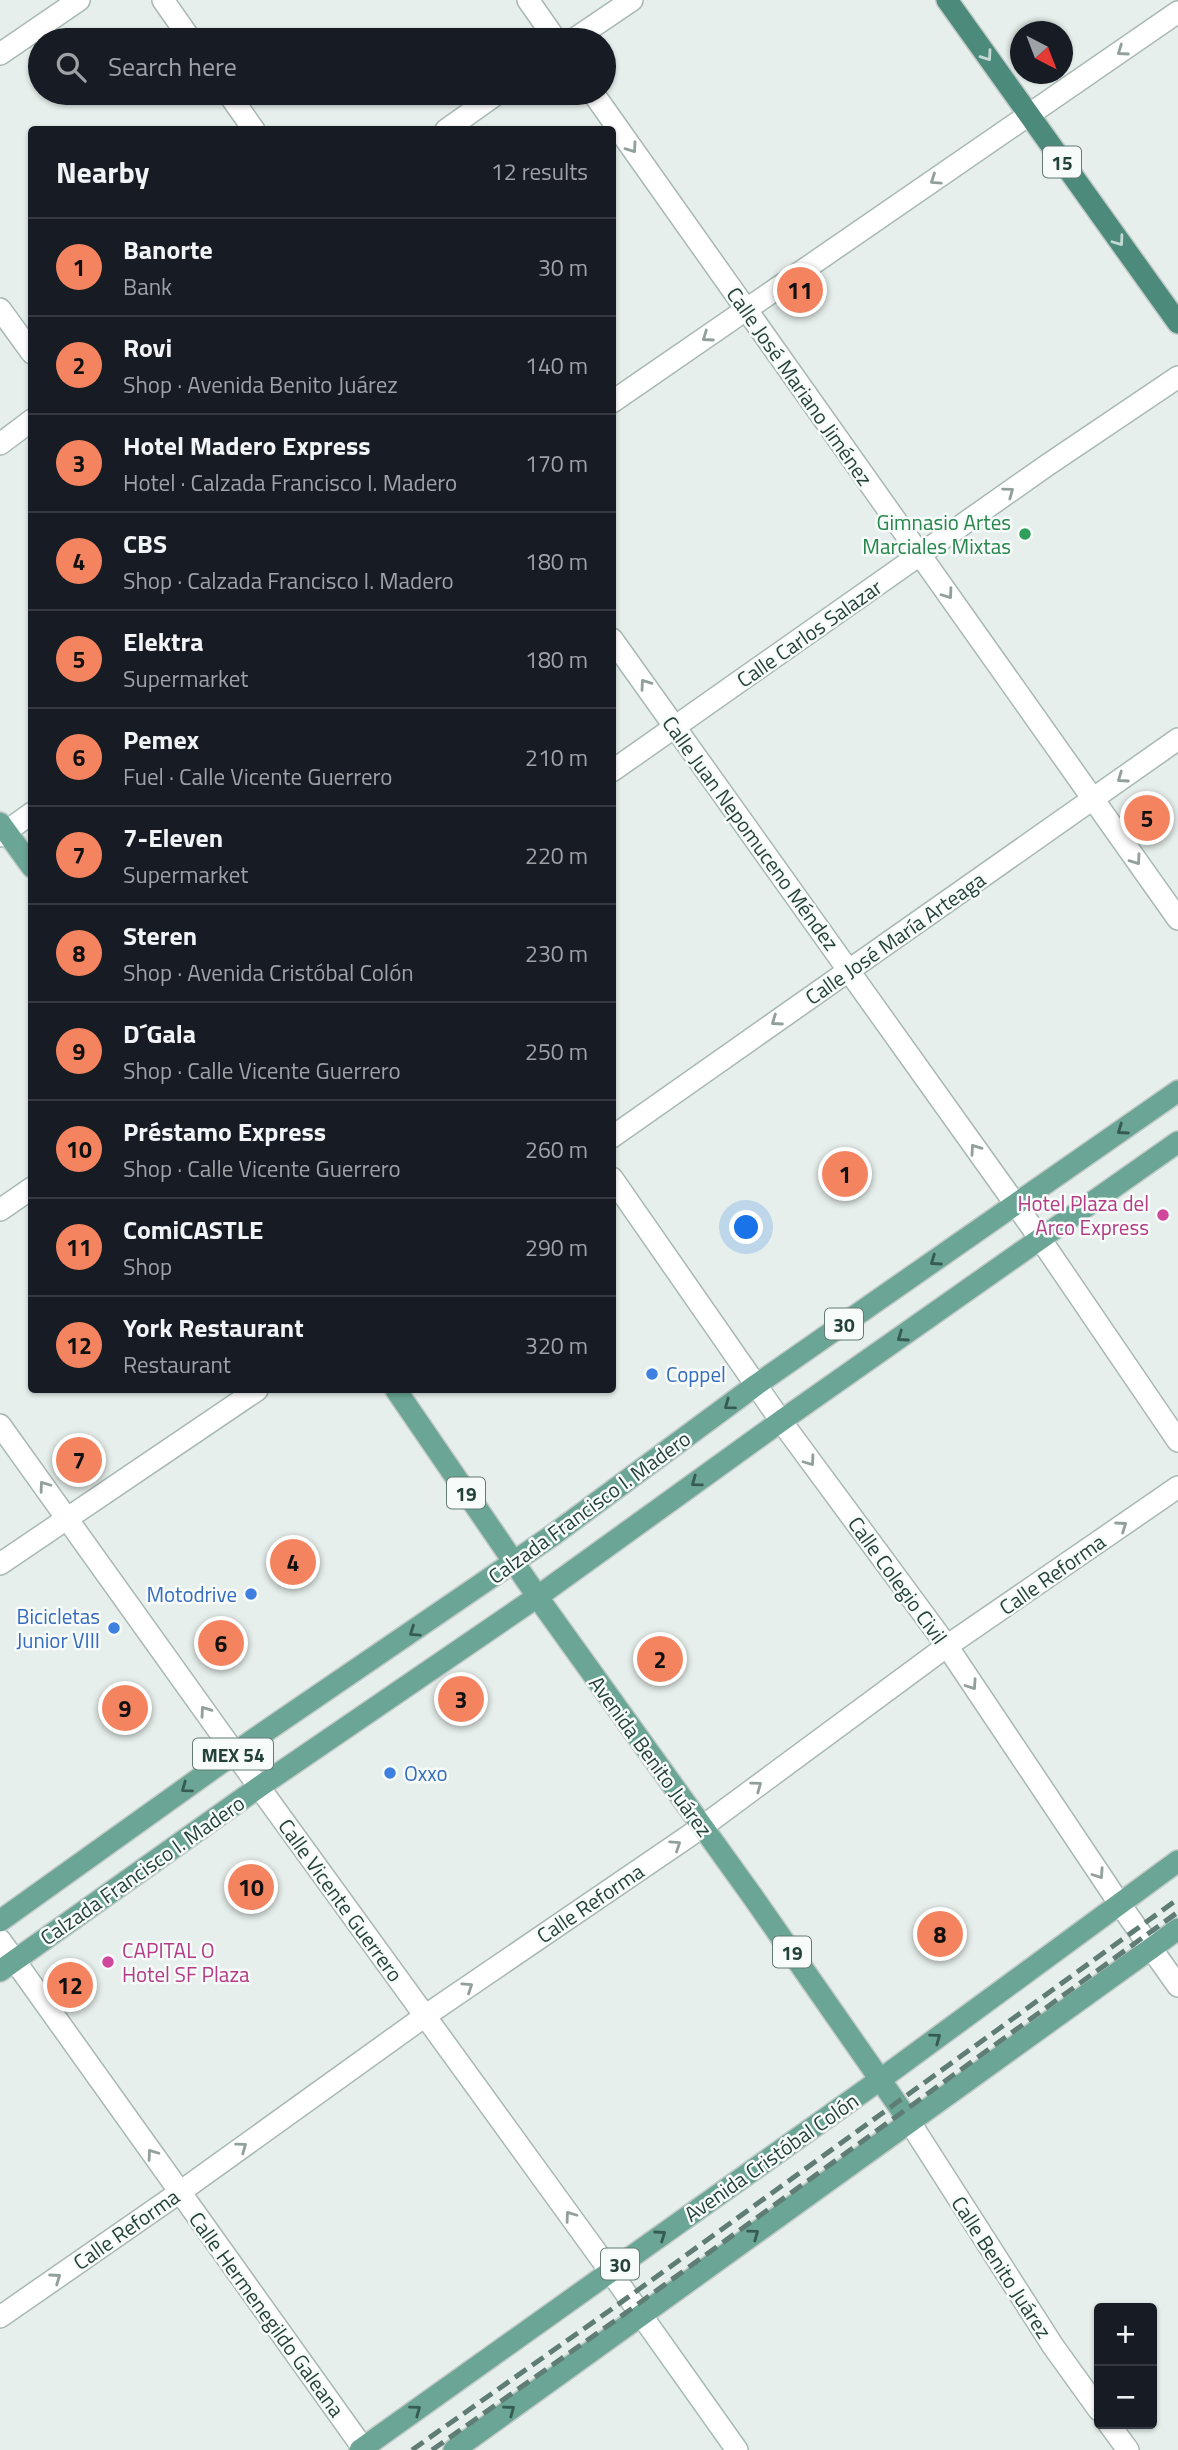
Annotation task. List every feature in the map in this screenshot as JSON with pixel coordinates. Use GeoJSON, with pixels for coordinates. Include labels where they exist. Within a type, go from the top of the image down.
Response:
{"type":"FeatureCollection","features":[{"type":"Feature","properties":{"kind":"highway","name":"15"},"geometry":{"type":"LineString","coordinates":[[947,0],[1178,323]]}},
{"type":"Feature","properties":{"kind":"main road"},"geometry":{"type":"LineString","coordinates":[[2,830],[28,862]]}},
{"type":"Feature","properties":{"kind":"main road","name":"Calzada Francisco I. Madero"},"geometry":{"type":"LineString","coordinates":[[0,1922],[235,1753],[514,1562],[756,1385],[1178,1091]]}},
{"type":"Feature","properties":{"kind":"main road","name":"Calzada Francisco I. Madero"},"geometry":{"type":"LineString","coordinates":[[7,1966],[259,1787],[537,1597],[781,1421],[1178,1142]]}},
{"type":"Feature","properties":{"kind":"main road","name":"Avenida Benito Juárez"},"geometry":{"type":"LineString","coordinates":[[398,1393],[537,1597],[909,2121]]}},
{"type":"Feature","properties":{"kind":"main road","name":"Avenida Cristóbal Colón"},"geometry":{"type":"LineString","coordinates":[[363,2449],[881,2079],[1178,1861]]}},
{"type":"Feature","properties":{"kind":"main road","name":"30"},"geometry":{"type":"LineString","coordinates":[[454,2450],[1178,1929]]}},
{"type":"Feature","properties":{"kind":"street"},"geometry":{"type":"LineString","coordinates":[[38,28],[79,0]]}},
{"type":"Feature","properties":{"kind":"street"},"geometry":{"type":"LineString","coordinates":[[163,0],[183,28]]}},
{"type":"Feature","properties":{"kind":"street"},"geometry":{"type":"LineString","coordinates":[[528,0],[548,28]]}},
{"type":"Feature","properties":{"kind":"street"},"geometry":{"type":"LineString","coordinates":[[591,28],[632,0]]}},
{"type":"Feature","properties":{"kind":"street"},"geometry":{"type":"LineString","coordinates":[[616,399],[1178,12]]}},
{"type":"Feature","properties":{"kind":"street"},"geometry":{"type":"LineString","coordinates":[[0,54],[28,35]]}},
{"type":"Feature","properties":{"kind":"street"},"geometry":{"type":"LineString","coordinates":[[236,105],[251,126]]}},
{"type":"Feature","properties":{"kind":"street"},"geometry":{"type":"LineString","coordinates":[[452,126],[481,105]]}},
{"type":"Feature","properties":{"kind":"street","name":"Calle José Mariano Jiménez"},"geometry":{"type":"LineString","coordinates":[[602,105],[1178,919]]}},
{"type":"Feature","properties":{"kind":"street"},"geometry":{"type":"LineString","coordinates":[[0,309],[28,348]]}},
{"type":"Feature","properties":{"kind":"street","name":"Calle Carlos Salazar"},"geometry":{"type":"LineString","coordinates":[[616,768],[1046,466],[1178,377]]}},
{"type":"Feature","properties":{"kind":"street"},"geometry":{"type":"LineString","coordinates":[[0,444],[28,423]]}},
{"type":"Feature","properties":{"kind":"street","name":"Calle Juan Nepomuceno Méndez"},"geometry":{"type":"LineString","coordinates":[[616,645],[1041,1240],[1178,1441]]}},
{"type":"Feature","properties":{"kind":"street","name":"Calle José María Arteaga"},"geometry":{"type":"LineString","coordinates":[[616,1133],[1178,738]]}},
{"type":"Feature","properties":{"kind":"street"},"geometry":{"type":"LineString","coordinates":[[2,830],[28,815]]}},
{"type":"Feature","properties":{"kind":"street","name":"Calle Colegio Civil"},"geometry":{"type":"LineString","coordinates":[[616,1184],[781,1421],[947,1646],[1119,1903],[1178,1986]]}},
{"type":"Feature","properties":{"kind":"street"},"geometry":{"type":"LineString","coordinates":[[0,1210],[28,1191]]}},
{"type":"Feature","properties":{"kind":"street"},"geometry":{"type":"LineString","coordinates":[[0,1564],[253,1393]]}},
{"type":"Feature","properties":{"kind":"street","name":"Calle Vicente Guerrero"},"geometry":{"type":"LineString","coordinates":[[0,1425],[643,2315],[737,2450]]}},
{"type":"Feature","properties":{"kind":"street","name":"Calle Reforma"},"geometry":{"type":"LineString","coordinates":[[0,2317],[425,2016],[702,1827],[947,1646],[1178,1488]]}},
{"type":"Feature","properties":{"kind":"street","name":"Calle Hermenegildo Galeana"},"geometry":{"type":"LineString","coordinates":[[0,1940],[7,1966],[180,2192],[363,2449]]}},
{"type":"Feature","properties":{"kind":"street","name":"Calle Benito Juárez"},"geometry":{"type":"LineString","coordinates":[[909,2121],[1053,2346],[1094,2403]]}},
{"type":"Feature","properties":{"kind":"street"},"geometry":{"type":"LineString","coordinates":[[1113,2429],[1128,2450]]}},
{"type":"Feature","properties":{"kind":"railway"},"geometry":{"type":"LineString","coordinates":[[412,2450],[609,2311],[1178,1899]]}},
{"type":"Feature","properties":{"kind":"railway"},"geometry":{"type":"LineString","coordinates":[[432,2450],[616,2320],[1178,1912]]}},
{"type":"Feature","properties":{"kind":"place","name":"ComiCASTLE"},"geometry":{"type":"Point","coordinates":[800,290]}},
{"type":"Feature","properties":{"kind":"place","name":"Gimnasio Artes Marciales Mixtas"},"geometry":{"type":"Point","coordinates":[1025,534]}},
{"type":"Feature","properties":{"kind":"place","name":"Elektra"},"geometry":{"type":"Point","coordinates":[1147,818]}},
{"type":"Feature","properties":{"kind":"place","name":"Banorte"},"geometry":{"type":"Point","coordinates":[845,1174]}},
{"type":"Feature","properties":{"kind":"place","name":"Hotel Plaza del Arco Express"},"geometry":{"type":"Point","coordinates":[1163,1215]}},
{"type":"Feature","properties":{"kind":"place","name":"Coppel"},"geometry":{"type":"Point","coordinates":[652,1374]}},
{"type":"Feature","properties":{"kind":"place","name":"7-Eleven"},"geometry":{"type":"Point","coordinates":[79,1460]}},
{"type":"Feature","properties":{"kind":"place","name":"CBS"},"geometry":{"type":"Point","coordinates":[293,1562]}},
{"type":"Feature","properties":{"kind":"place","name":"Motodrive"},"geometry":{"type":"Point","coordinates":[251,1594]}},
{"type":"Feature","properties":{"kind":"place","name":"Bicicletas Junior VIII"},"geometry":{"type":"Point","coordinates":[114,1628]}},
{"type":"Feature","properties":{"kind":"place","name":"Pemex"},"geometry":{"type":"Point","coordinates":[221,1643]}},
{"type":"Feature","properties":{"kind":"place","name":"Rovi"},"geometry":{"type":"Point","coordinates":[660,1659]}},
{"type":"Feature","properties":{"kind":"place","name":"Hotel Madero Express"},"geometry":{"type":"Point","coordinates":[461,1699]}},
{"type":"Feature","properties":{"kind":"place","name":"D´Gala"},"geometry":{"type":"Point","coordinates":[125,1708]}},
{"type":"Feature","properties":{"kind":"place","name":"Oxxo"},"geometry":{"type":"Point","coordinates":[390,1773]}},
{"type":"Feature","properties":{"kind":"place","name":"Préstamo Express"},"geometry":{"type":"Point","coordinates":[251,1887]}},
{"type":"Feature","properties":{"kind":"place","name":"Steren"},"geometry":{"type":"Point","coordinates":[940,1934]}},
{"type":"Feature","properties":{"kind":"place","name":"CAPITAL O Hotel SF Plaza"},"geometry":{"type":"Point","coordinates":[108,1962]}},
{"type":"Feature","properties":{"kind":"place","name":"York Restaurant"},"geometry":{"type":"Point","coordinates":[70,1985]}}]}
